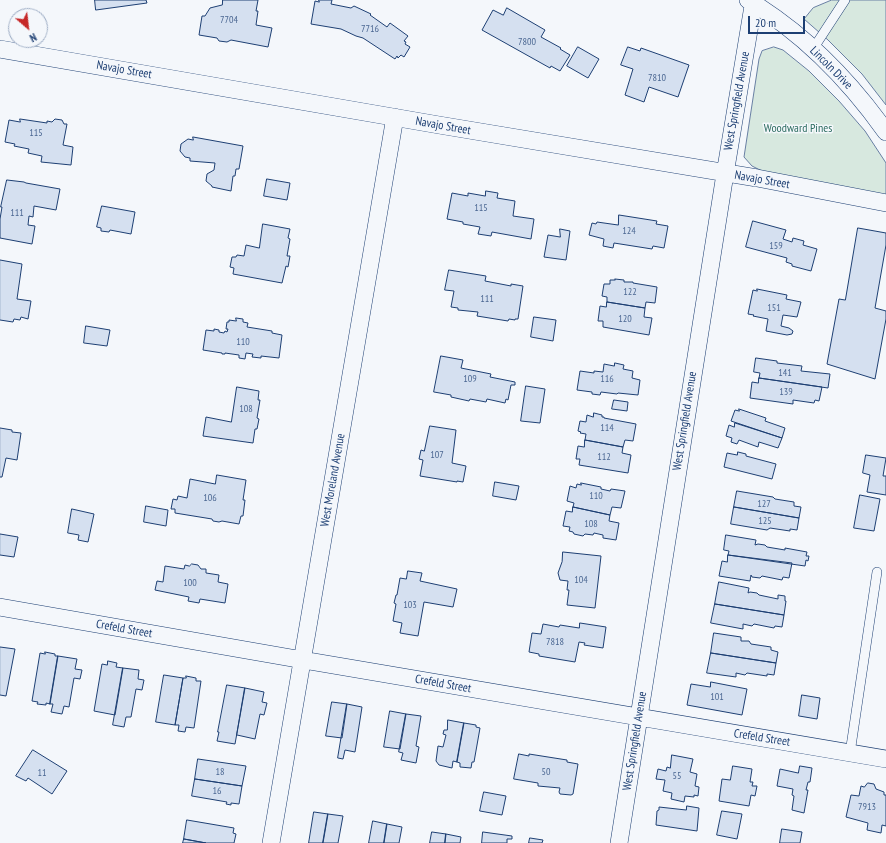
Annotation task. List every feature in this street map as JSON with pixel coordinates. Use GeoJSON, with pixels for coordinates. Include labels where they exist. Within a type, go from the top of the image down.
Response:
{"type":"FeatureCollection","features":[{"type":"Feature","properties":{"kind":"street","name":"Lincoln Drive"},"geometry":{"type":"LineString","coordinates":[[752,1],[828,62],[852,88],[886,132]]}},
{"type":"Feature","properties":{"kind":"street","name":"West Springfield Avenue"},"geometry":{"type":"LineString","coordinates":[[619,843],[752,1]]}},
{"type":"Feature","properties":{"kind":"street","name":"Navajo Street"},"geometry":{"type":"LineString","coordinates":[[0,49],[395,118],[725,174],[757,178],[886,203]]}},
{"type":"Feature","properties":{"kind":"street","name":"West Moreland Avenue"},"geometry":{"type":"LineString","coordinates":[[271,843],[395,118]]}},
{"type":"Feature","properties":{"kind":"street","name":"Crefeld Street"},"geometry":{"type":"LineString","coordinates":[[0,607],[886,759]]}},
{"type":"Feature","properties":{"kind":"lane"},"geometry":{"type":"LineString","coordinates":[[813,49],[845,0]]}},
{"type":"Feature","properties":{"kind":"lane"},"geometry":{"type":"LineString","coordinates":[[850,753],[877,572]]}},
{"type":"Feature","properties":{"kind":"green space"},"geometry":{"type":"Polygon","coordinates":[[[832,0],[886,0],[886,105],[862,74],[828,40],[804,19],[813,8],[832,0]]]}},
{"type":"Feature","properties":{"kind":"green space","name":"Woodward Pines"},"geometry":{"type":"Polygon","coordinates":[[[774,47],[783,50],[809,71],[839,101],[865,131],[886,163],[886,197],[762,171],[752,166],[744,157],[759,59],[762,51],[774,47]]]}},
{"type":"Feature","properties":{"kind":"building"},"geometry":{"type":"Polygon","coordinates":[[[95,0],[146,0],[147,3],[96,10],[95,0]]]}},
{"type":"Feature","properties":{"kind":"building"},"geometry":{"type":"Polygon","coordinates":[[[223,0],[258,0],[256,25],[272,28],[268,47],[231,40],[227,42],[219,41],[217,38],[199,35],[202,16],[205,16],[210,8],[222,5],[223,0]]]}},
{"type":"Feature","properties":{"kind":"building"},"geometry":{"type":"Polygon","coordinates":[[[319,0],[332,0],[331,4],[351,8],[354,6],[371,14],[370,15],[387,27],[390,23],[408,36],[404,41],[406,42],[405,44],[410,47],[404,57],[401,55],[398,58],[397,56],[395,59],[363,38],[341,29],[311,24],[315,1],[319,2],[319,0]]]}},
{"type":"Feature","properties":{"kind":"building"},"geometry":{"type":"Polygon","coordinates":[[[507,8],[545,30],[541,37],[561,48],[560,49],[570,55],[560,71],[551,66],[550,68],[482,30],[493,10],[503,15],[507,8]]]}},
{"type":"Feature","properties":{"kind":"building"},"geometry":{"type":"Polygon","coordinates":[[[578,47],[599,59],[588,78],[567,66],[578,47]]]}},
{"type":"Feature","properties":{"kind":"building"},"geometry":{"type":"Polygon","coordinates":[[[628,47],[640,51],[641,48],[689,65],[678,97],[649,87],[644,102],[625,95],[633,69],[621,65],[628,47]]]}},
{"type":"Feature","properties":{"kind":"building"},"geometry":{"type":"Polygon","coordinates":[[[20,119],[47,123],[47,121],[52,122],[55,119],[62,120],[64,124],[67,124],[63,145],[73,147],[71,165],[41,162],[42,156],[28,153],[29,149],[14,146],[15,144],[5,142],[9,120],[20,122],[20,119]]]}},
{"type":"Feature","properties":{"kind":"building"},"geometry":{"type":"Polygon","coordinates":[[[193,137],[243,146],[239,169],[236,169],[235,176],[233,176],[231,191],[212,187],[206,181],[207,174],[214,170],[215,163],[190,161],[190,158],[185,157],[180,151],[181,144],[188,139],[193,140],[193,137]]]}},
{"type":"Feature","properties":{"kind":"building"},"geometry":{"type":"Polygon","coordinates":[[[267,179],[290,183],[287,200],[264,196],[267,179]]]}},
{"type":"Feature","properties":{"kind":"building"},"geometry":{"type":"Polygon","coordinates":[[[7,180],[60,189],[56,210],[34,206],[33,217],[29,216],[28,225],[35,226],[32,244],[0,238],[1,207],[7,180]]]}},
{"type":"Feature","properties":{"kind":"building"},"geometry":{"type":"Polygon","coordinates":[[[486,191],[498,193],[497,198],[515,201],[513,216],[534,219],[531,239],[492,232],[491,236],[478,234],[480,227],[447,219],[452,193],[468,196],[468,193],[485,196],[486,191]]]}},
{"type":"Feature","properties":{"kind":"building"},"geometry":{"type":"Polygon","coordinates":[[[102,206],[135,212],[131,234],[110,230],[109,232],[101,231],[101,228],[97,227],[102,206]]]}},
{"type":"Feature","properties":{"kind":"building"},"geometry":{"type":"Polygon","coordinates":[[[619,215],[657,221],[656,224],[668,226],[664,248],[653,246],[652,249],[614,243],[613,248],[603,246],[604,239],[589,235],[592,223],[596,224],[597,222],[618,225],[619,215]]]}},
{"type":"Feature","properties":{"kind":"building"},"geometry":{"type":"Polygon","coordinates":[[[753,221],[786,230],[783,239],[792,242],[793,238],[804,241],[803,245],[817,249],[811,271],[792,266],[792,264],[786,262],[787,258],[746,247],[753,221]]]}},
{"type":"Feature","properties":{"kind":"building"},"geometry":{"type":"Polygon","coordinates":[[[263,224],[290,229],[287,256],[290,256],[288,267],[286,266],[282,283],[233,274],[234,268],[230,267],[232,257],[236,257],[237,255],[244,256],[246,245],[259,248],[263,224]]]}},
{"type":"Feature","properties":{"kind":"building"},"geometry":{"type":"Polygon","coordinates":[[[858,228],[886,233],[886,245],[875,308],[886,311],[886,319],[875,379],[827,364],[839,299],[845,300],[858,228]]]}},
{"type":"Feature","properties":{"kind":"building"},"geometry":{"type":"Polygon","coordinates":[[[560,229],[570,231],[566,260],[544,257],[548,235],[560,237],[560,229]]]}},
{"type":"Feature","properties":{"kind":"building"},"geometry":{"type":"Polygon","coordinates":[[[0,260],[22,264],[17,299],[31,301],[28,319],[21,317],[20,320],[14,319],[13,322],[0,320],[0,260]]]}},
{"type":"Feature","properties":{"kind":"building"},"geometry":{"type":"Polygon","coordinates":[[[449,270],[486,276],[485,281],[511,286],[511,284],[523,286],[518,319],[509,319],[508,321],[477,316],[478,312],[458,310],[458,308],[451,307],[454,291],[445,290],[449,270]]]}},
{"type":"Feature","properties":{"kind":"building"},"geometry":{"type":"Polygon","coordinates":[[[610,280],[624,280],[624,282],[633,282],[657,287],[655,303],[646,302],[645,308],[607,302],[607,297],[602,296],[604,284],[610,284],[610,280]]]}},
{"type":"Feature","properties":{"kind":"building"},"geometry":{"type":"Polygon","coordinates":[[[757,289],[787,295],[786,299],[801,302],[797,317],[783,315],[781,326],[789,328],[793,331],[792,334],[787,335],[766,331],[768,319],[748,314],[753,290],[757,291],[757,289]]]}},
{"type":"Feature","properties":{"kind":"building"},"geometry":{"type":"Polygon","coordinates":[[[607,302],[645,308],[644,317],[652,318],[649,335],[603,327],[603,321],[598,321],[600,306],[606,307],[607,302]]]}},
{"type":"Feature","properties":{"kind":"building"},"geometry":{"type":"Polygon","coordinates":[[[534,317],[556,320],[553,341],[531,337],[534,317]]]}},
{"type":"Feature","properties":{"kind":"building"},"geometry":{"type":"Polygon","coordinates":[[[236,318],[243,319],[243,322],[248,323],[247,327],[272,331],[272,333],[282,335],[279,358],[261,356],[261,358],[252,357],[253,354],[246,353],[245,359],[239,358],[239,355],[222,354],[203,350],[206,330],[214,331],[214,329],[219,330],[219,332],[227,332],[227,322],[229,322],[229,320],[236,321],[236,318]]]}},
{"type":"Feature","properties":{"kind":"building"},"geometry":{"type":"Polygon","coordinates":[[[86,326],[110,330],[107,346],[84,343],[86,326]]]}},
{"type":"Feature","properties":{"kind":"building"},"geometry":{"type":"Polygon","coordinates":[[[441,356],[463,360],[461,368],[491,374],[490,377],[515,382],[515,385],[511,385],[508,400],[506,399],[505,403],[487,399],[486,402],[470,399],[469,401],[451,397],[451,395],[434,392],[441,356]]]}},
{"type":"Feature","properties":{"kind":"building"},"geometry":{"type":"Polygon","coordinates":[[[756,358],[777,361],[777,363],[802,366],[801,371],[830,374],[828,388],[759,378],[760,373],[754,372],[756,358]]]}},
{"type":"Feature","properties":{"kind":"building"},"geometry":{"type":"Polygon","coordinates":[[[615,363],[624,365],[623,369],[633,371],[632,378],[640,380],[638,395],[601,392],[600,395],[592,394],[592,392],[577,390],[580,371],[594,373],[594,371],[603,372],[604,364],[614,366],[615,363]]]}},
{"type":"Feature","properties":{"kind":"building"},"geometry":{"type":"Polygon","coordinates":[[[759,378],[822,387],[819,401],[815,400],[814,403],[793,400],[793,404],[750,398],[752,382],[758,383],[759,378]]]}},
{"type":"Feature","properties":{"kind":"building"},"geometry":{"type":"Polygon","coordinates":[[[526,386],[545,389],[540,423],[521,421],[526,386]]]}},
{"type":"Feature","properties":{"kind":"building"},"geometry":{"type":"Polygon","coordinates":[[[237,387],[259,391],[258,400],[260,400],[257,418],[259,419],[257,429],[255,429],[253,443],[203,436],[206,417],[231,422],[237,387]]]}},
{"type":"Feature","properties":{"kind":"building"},"geometry":{"type":"Polygon","coordinates":[[[614,400],[628,402],[627,411],[612,409],[614,400]]]}},
{"type":"Feature","properties":{"kind":"building"},"geometry":{"type":"Polygon","coordinates":[[[739,409],[766,418],[765,421],[785,428],[782,438],[731,421],[735,410],[739,411],[739,409]]]}},
{"type":"Feature","properties":{"kind":"building"},"geometry":{"type":"Polygon","coordinates":[[[594,413],[602,415],[604,418],[636,424],[633,441],[625,440],[623,447],[585,440],[586,434],[578,431],[580,421],[586,422],[587,415],[593,417],[594,413]]]}},
{"type":"Feature","properties":{"kind":"building"},"geometry":{"type":"Polygon","coordinates":[[[735,423],[782,438],[778,448],[759,442],[758,447],[739,440],[737,444],[731,442],[732,438],[726,436],[729,425],[734,427],[735,423]]]}},
{"type":"Feature","properties":{"kind":"building"},"geometry":{"type":"Polygon","coordinates":[[[430,426],[456,430],[452,463],[466,466],[463,482],[420,476],[423,460],[419,459],[421,450],[424,451],[430,426]]]}},
{"type":"Feature","properties":{"kind":"building"},"geometry":{"type":"Polygon","coordinates":[[[0,428],[21,433],[17,460],[6,458],[2,477],[0,477],[0,428]]]}},
{"type":"Feature","properties":{"kind":"building"},"geometry":{"type":"Polygon","coordinates":[[[585,440],[623,447],[622,453],[631,455],[628,473],[579,465],[580,459],[576,459],[578,446],[584,447],[585,440]]]}},
{"type":"Feature","properties":{"kind":"building"},"geometry":{"type":"Polygon","coordinates":[[[738,452],[746,454],[746,456],[776,464],[772,479],[724,467],[727,453],[737,455],[738,452]]]}},
{"type":"Feature","properties":{"kind":"building"},"geometry":{"type":"Polygon","coordinates":[[[866,455],[886,458],[883,476],[886,476],[886,495],[867,492],[870,475],[863,473],[866,455]]]}},
{"type":"Feature","properties":{"kind":"building"},"geometry":{"type":"Polygon","coordinates":[[[217,475],[246,480],[243,500],[245,500],[243,516],[241,516],[239,524],[213,521],[212,519],[175,513],[175,509],[171,509],[173,499],[177,500],[178,496],[187,498],[190,479],[215,484],[217,475]]]}},
{"type":"Feature","properties":{"kind":"building"},"geometry":{"type":"Polygon","coordinates":[[[495,482],[519,486],[516,500],[493,496],[495,482]]]}},
{"type":"Feature","properties":{"kind":"building"},"geometry":{"type":"Polygon","coordinates":[[[581,483],[601,487],[601,489],[610,491],[611,489],[625,491],[621,508],[612,507],[610,515],[573,507],[574,503],[567,501],[570,486],[576,488],[577,484],[581,485],[581,483]]]}},
{"type":"Feature","properties":{"kind":"building"},"geometry":{"type":"Polygon","coordinates":[[[737,491],[794,502],[794,506],[801,507],[799,518],[734,507],[737,491]]]}},
{"type":"Feature","properties":{"kind":"building"},"geometry":{"type":"Polygon","coordinates":[[[860,495],[880,499],[874,531],[854,528],[860,495]]]}},
{"type":"Feature","properties":{"kind":"building"},"geometry":{"type":"Polygon","coordinates":[[[146,506],[168,510],[166,526],[144,522],[146,506]]]}},
{"type":"Feature","properties":{"kind":"building"},"geometry":{"type":"Polygon","coordinates":[[[573,507],[610,515],[609,521],[619,523],[616,540],[603,538],[603,535],[594,533],[593,535],[585,534],[583,536],[569,531],[570,527],[563,526],[566,511],[572,512],[573,507]]]}},
{"type":"Feature","properties":{"kind":"building"},"geometry":{"type":"Polygon","coordinates":[[[734,507],[799,518],[797,530],[790,529],[790,531],[770,528],[767,530],[731,524],[734,507]]]}},
{"type":"Feature","properties":{"kind":"building"},"geometry":{"type":"Polygon","coordinates":[[[72,509],[94,514],[88,542],[78,540],[79,535],[68,533],[72,509]]]}},
{"type":"Feature","properties":{"kind":"building"},"geometry":{"type":"Polygon","coordinates":[[[0,534],[18,537],[14,557],[0,555],[0,534]]]}},
{"type":"Feature","properties":{"kind":"building"},"geometry":{"type":"Polygon","coordinates":[[[726,535],[756,540],[755,545],[758,544],[785,550],[785,548],[807,552],[806,556],[809,556],[808,561],[806,560],[805,566],[728,555],[729,551],[724,550],[726,535]]]}},
{"type":"Feature","properties":{"kind":"building"},"geometry":{"type":"Polygon","coordinates":[[[563,552],[601,556],[595,608],[567,605],[569,590],[567,590],[568,581],[560,580],[558,573],[562,562],[563,552]]]}},
{"type":"Feature","properties":{"kind":"building"},"geometry":{"type":"Polygon","coordinates":[[[728,555],[792,563],[789,578],[783,577],[782,580],[762,576],[760,578],[752,577],[751,575],[750,581],[719,576],[722,561],[727,562],[728,555]]]}},
{"type":"Feature","properties":{"kind":"building"},"geometry":{"type":"Polygon","coordinates":[[[192,564],[198,565],[201,569],[206,569],[206,573],[219,575],[218,582],[228,584],[225,603],[200,599],[199,603],[188,601],[189,597],[155,590],[157,581],[163,582],[165,566],[184,569],[185,565],[189,566],[192,564]]]}},
{"type":"Feature","properties":{"kind":"building"},"geometry":{"type":"Polygon","coordinates":[[[408,571],[422,573],[420,581],[457,589],[453,607],[424,602],[418,636],[400,633],[402,623],[393,621],[396,604],[394,603],[400,578],[406,579],[408,571]]]}},
{"type":"Feature","properties":{"kind":"building"},"geometry":{"type":"Polygon","coordinates":[[[719,582],[749,588],[748,593],[757,593],[759,595],[778,599],[778,595],[785,596],[786,601],[784,615],[715,604],[719,582]]]}},
{"type":"Feature","properties":{"kind":"building"},"geometry":{"type":"Polygon","coordinates":[[[715,604],[784,615],[782,627],[775,626],[774,628],[754,624],[752,626],[743,624],[743,629],[711,623],[715,604]]]}},
{"type":"Feature","properties":{"kind":"building"},"geometry":{"type":"Polygon","coordinates":[[[580,623],[606,627],[603,648],[584,645],[585,643],[579,642],[575,662],[539,656],[539,654],[529,652],[532,633],[541,634],[543,624],[559,627],[560,625],[579,628],[580,623]]]}},
{"type":"Feature","properties":{"kind":"building"},"geometry":{"type":"Polygon","coordinates":[[[714,633],[741,637],[741,641],[749,641],[751,644],[771,647],[771,650],[778,652],[776,663],[711,653],[714,633]]]}},
{"type":"Feature","properties":{"kind":"building"},"geometry":{"type":"Polygon","coordinates":[[[0,647],[15,649],[6,696],[0,695],[0,647]]]}},
{"type":"Feature","properties":{"kind":"building"},"geometry":{"type":"Polygon","coordinates":[[[45,652],[58,656],[50,704],[46,703],[46,705],[37,704],[38,702],[32,701],[40,653],[45,654],[45,652]]]}},
{"type":"Feature","properties":{"kind":"building"},"geometry":{"type":"Polygon","coordinates":[[[711,653],[776,663],[774,675],[767,674],[767,676],[747,673],[745,675],[736,673],[736,677],[707,673],[711,653]]]}},
{"type":"Feature","properties":{"kind":"building"},"geometry":{"type":"Polygon","coordinates":[[[58,656],[77,659],[75,669],[82,670],[80,679],[74,678],[69,707],[64,706],[62,714],[51,712],[53,704],[50,704],[58,656]]]}},
{"type":"Feature","properties":{"kind":"building"},"geometry":{"type":"Polygon","coordinates":[[[108,661],[117,663],[116,667],[123,668],[115,715],[94,711],[102,664],[107,665],[108,661]]]}},
{"type":"Feature","properties":{"kind":"building"},"geometry":{"type":"Polygon","coordinates":[[[123,668],[139,670],[138,679],[144,680],[142,690],[136,689],[131,717],[126,717],[124,727],[113,725],[123,668]]]}},
{"type":"Feature","properties":{"kind":"building"},"geometry":{"type":"Polygon","coordinates":[[[164,675],[183,678],[175,725],[156,722],[164,675]]]}},
{"type":"Feature","properties":{"kind":"building"},"geometry":{"type":"Polygon","coordinates":[[[186,676],[196,678],[196,681],[201,681],[194,728],[186,727],[185,732],[178,731],[179,725],[175,725],[183,678],[186,678],[186,676]]]}},
{"type":"Feature","properties":{"kind":"building"},"geometry":{"type":"Polygon","coordinates":[[[711,682],[747,689],[742,715],[687,705],[691,684],[710,687],[711,682]]]}},
{"type":"Feature","properties":{"kind":"building"},"geometry":{"type":"Polygon","coordinates":[[[227,685],[245,688],[235,744],[217,741],[227,685]]]}},
{"type":"Feature","properties":{"kind":"building"},"geometry":{"type":"Polygon","coordinates":[[[245,688],[264,692],[262,702],[267,703],[264,715],[260,714],[255,739],[237,735],[245,688]]]}},
{"type":"Feature","properties":{"kind":"building"},"geometry":{"type":"Polygon","coordinates":[[[802,695],[820,698],[817,719],[799,716],[802,695]]]}},
{"type":"Feature","properties":{"kind":"building"},"geometry":{"type":"Polygon","coordinates":[[[332,702],[347,704],[342,738],[326,736],[332,702]]]}},
{"type":"Feature","properties":{"kind":"building"},"geometry":{"type":"Polygon","coordinates":[[[347,704],[362,707],[355,752],[345,750],[343,759],[338,758],[347,704]]]}},
{"type":"Feature","properties":{"kind":"building"},"geometry":{"type":"Polygon","coordinates":[[[390,711],[406,714],[400,749],[384,747],[390,711]]]}},
{"type":"Feature","properties":{"kind":"building"},"geometry":{"type":"Polygon","coordinates":[[[406,714],[421,716],[416,746],[419,747],[416,763],[401,760],[403,753],[399,752],[406,714]]]}},
{"type":"Feature","properties":{"kind":"building"},"geometry":{"type":"Polygon","coordinates":[[[448,720],[464,723],[457,762],[453,761],[452,768],[439,765],[436,761],[438,746],[443,747],[446,735],[443,734],[444,730],[447,730],[448,720]]]}},
{"type":"Feature","properties":{"kind":"building"},"geometry":{"type":"Polygon","coordinates":[[[464,723],[476,725],[476,727],[480,728],[474,762],[472,762],[471,768],[460,767],[460,763],[457,762],[464,723]]]}},
{"type":"Feature","properties":{"kind":"building"},"geometry":{"type":"Polygon","coordinates":[[[33,750],[67,771],[52,794],[28,778],[26,781],[16,776],[33,750]]]}},
{"type":"Feature","properties":{"kind":"building"},"geometry":{"type":"Polygon","coordinates":[[[519,754],[529,756],[529,754],[567,760],[567,762],[578,764],[573,794],[560,794],[560,788],[538,786],[538,783],[514,779],[519,754]]]}},
{"type":"Feature","properties":{"kind":"building"},"geometry":{"type":"Polygon","coordinates":[[[672,755],[693,759],[690,772],[697,774],[695,786],[699,787],[698,796],[685,796],[684,802],[671,799],[672,793],[663,791],[665,780],[656,779],[658,769],[666,771],[667,767],[670,768],[672,755]]]}},
{"type":"Feature","properties":{"kind":"building"},"geometry":{"type":"Polygon","coordinates":[[[198,759],[246,766],[242,786],[195,779],[198,759]]]}},
{"type":"Feature","properties":{"kind":"building"},"geometry":{"type":"Polygon","coordinates":[[[733,766],[752,769],[750,782],[753,782],[752,786],[757,786],[755,796],[751,795],[749,806],[719,801],[722,779],[730,780],[733,766]]]}},
{"type":"Feature","properties":{"kind":"building"},"geometry":{"type":"Polygon","coordinates":[[[800,766],[812,768],[810,782],[808,782],[806,790],[808,790],[804,813],[792,810],[794,796],[792,795],[793,789],[777,786],[780,769],[798,773],[800,766]]]}},
{"type":"Feature","properties":{"kind":"building"},"geometry":{"type":"Polygon","coordinates":[[[195,779],[242,786],[239,804],[231,803],[231,805],[226,804],[227,802],[192,796],[195,779]]]}},
{"type":"Feature","properties":{"kind":"building"},"geometry":{"type":"Polygon","coordinates":[[[868,783],[874,784],[876,789],[884,792],[884,795],[886,795],[886,826],[882,825],[881,833],[867,830],[868,823],[846,817],[851,795],[859,796],[861,786],[864,787],[868,783]]]}},
{"type":"Feature","properties":{"kind":"building"},"geometry":{"type":"Polygon","coordinates":[[[484,792],[506,796],[502,815],[480,811],[484,792]]]}},
{"type":"Feature","properties":{"kind":"building"},"geometry":{"type":"Polygon","coordinates":[[[687,806],[699,808],[697,831],[656,825],[657,811],[659,810],[659,807],[686,810],[687,806]]]}},
{"type":"Feature","properties":{"kind":"building"},"geometry":{"type":"Polygon","coordinates":[[[722,811],[742,814],[737,839],[717,835],[722,811]]]}},
{"type":"Feature","properties":{"kind":"building"},"geometry":{"type":"Polygon","coordinates":[[[314,812],[328,814],[323,843],[309,843],[314,812]]]}},
{"type":"Feature","properties":{"kind":"building"},"geometry":{"type":"Polygon","coordinates":[[[328,814],[343,816],[338,843],[323,843],[328,814]]]}},
{"type":"Feature","properties":{"kind":"building"},"geometry":{"type":"Polygon","coordinates":[[[187,820],[234,828],[233,833],[236,834],[234,843],[206,843],[184,839],[187,820]]]}},
{"type":"Feature","properties":{"kind":"building"},"geometry":{"type":"Polygon","coordinates":[[[373,821],[387,824],[384,843],[369,843],[373,821]]]}},
{"type":"Feature","properties":{"kind":"building"},"geometry":{"type":"Polygon","coordinates":[[[387,824],[402,827],[399,843],[384,843],[387,824]]]}},
{"type":"Feature","properties":{"kind":"building"},"geometry":{"type":"Polygon","coordinates":[[[782,829],[802,832],[800,843],[780,843],[782,829]]]}},
{"type":"Feature","properties":{"kind":"building"},"geometry":{"type":"Polygon","coordinates":[[[432,832],[446,834],[445,843],[430,843],[432,832]]]}},
{"type":"Feature","properties":{"kind":"building"},"geometry":{"type":"Polygon","coordinates":[[[483,832],[512,836],[512,839],[507,839],[507,843],[482,843],[483,832]]]}},
{"type":"Feature","properties":{"kind":"building"},"geometry":{"type":"Polygon","coordinates":[[[446,834],[461,837],[460,843],[445,843],[446,834]]]}},
{"type":"Feature","properties":{"kind":"building"},"geometry":{"type":"Polygon","coordinates":[[[530,838],[543,840],[542,843],[529,843],[530,838]]]}},
{"type":"Feature","properties":{"kind":"building"},"geometry":{"type":"Polygon","coordinates":[[[184,839],[206,843],[183,843],[184,839]]]}}]}
